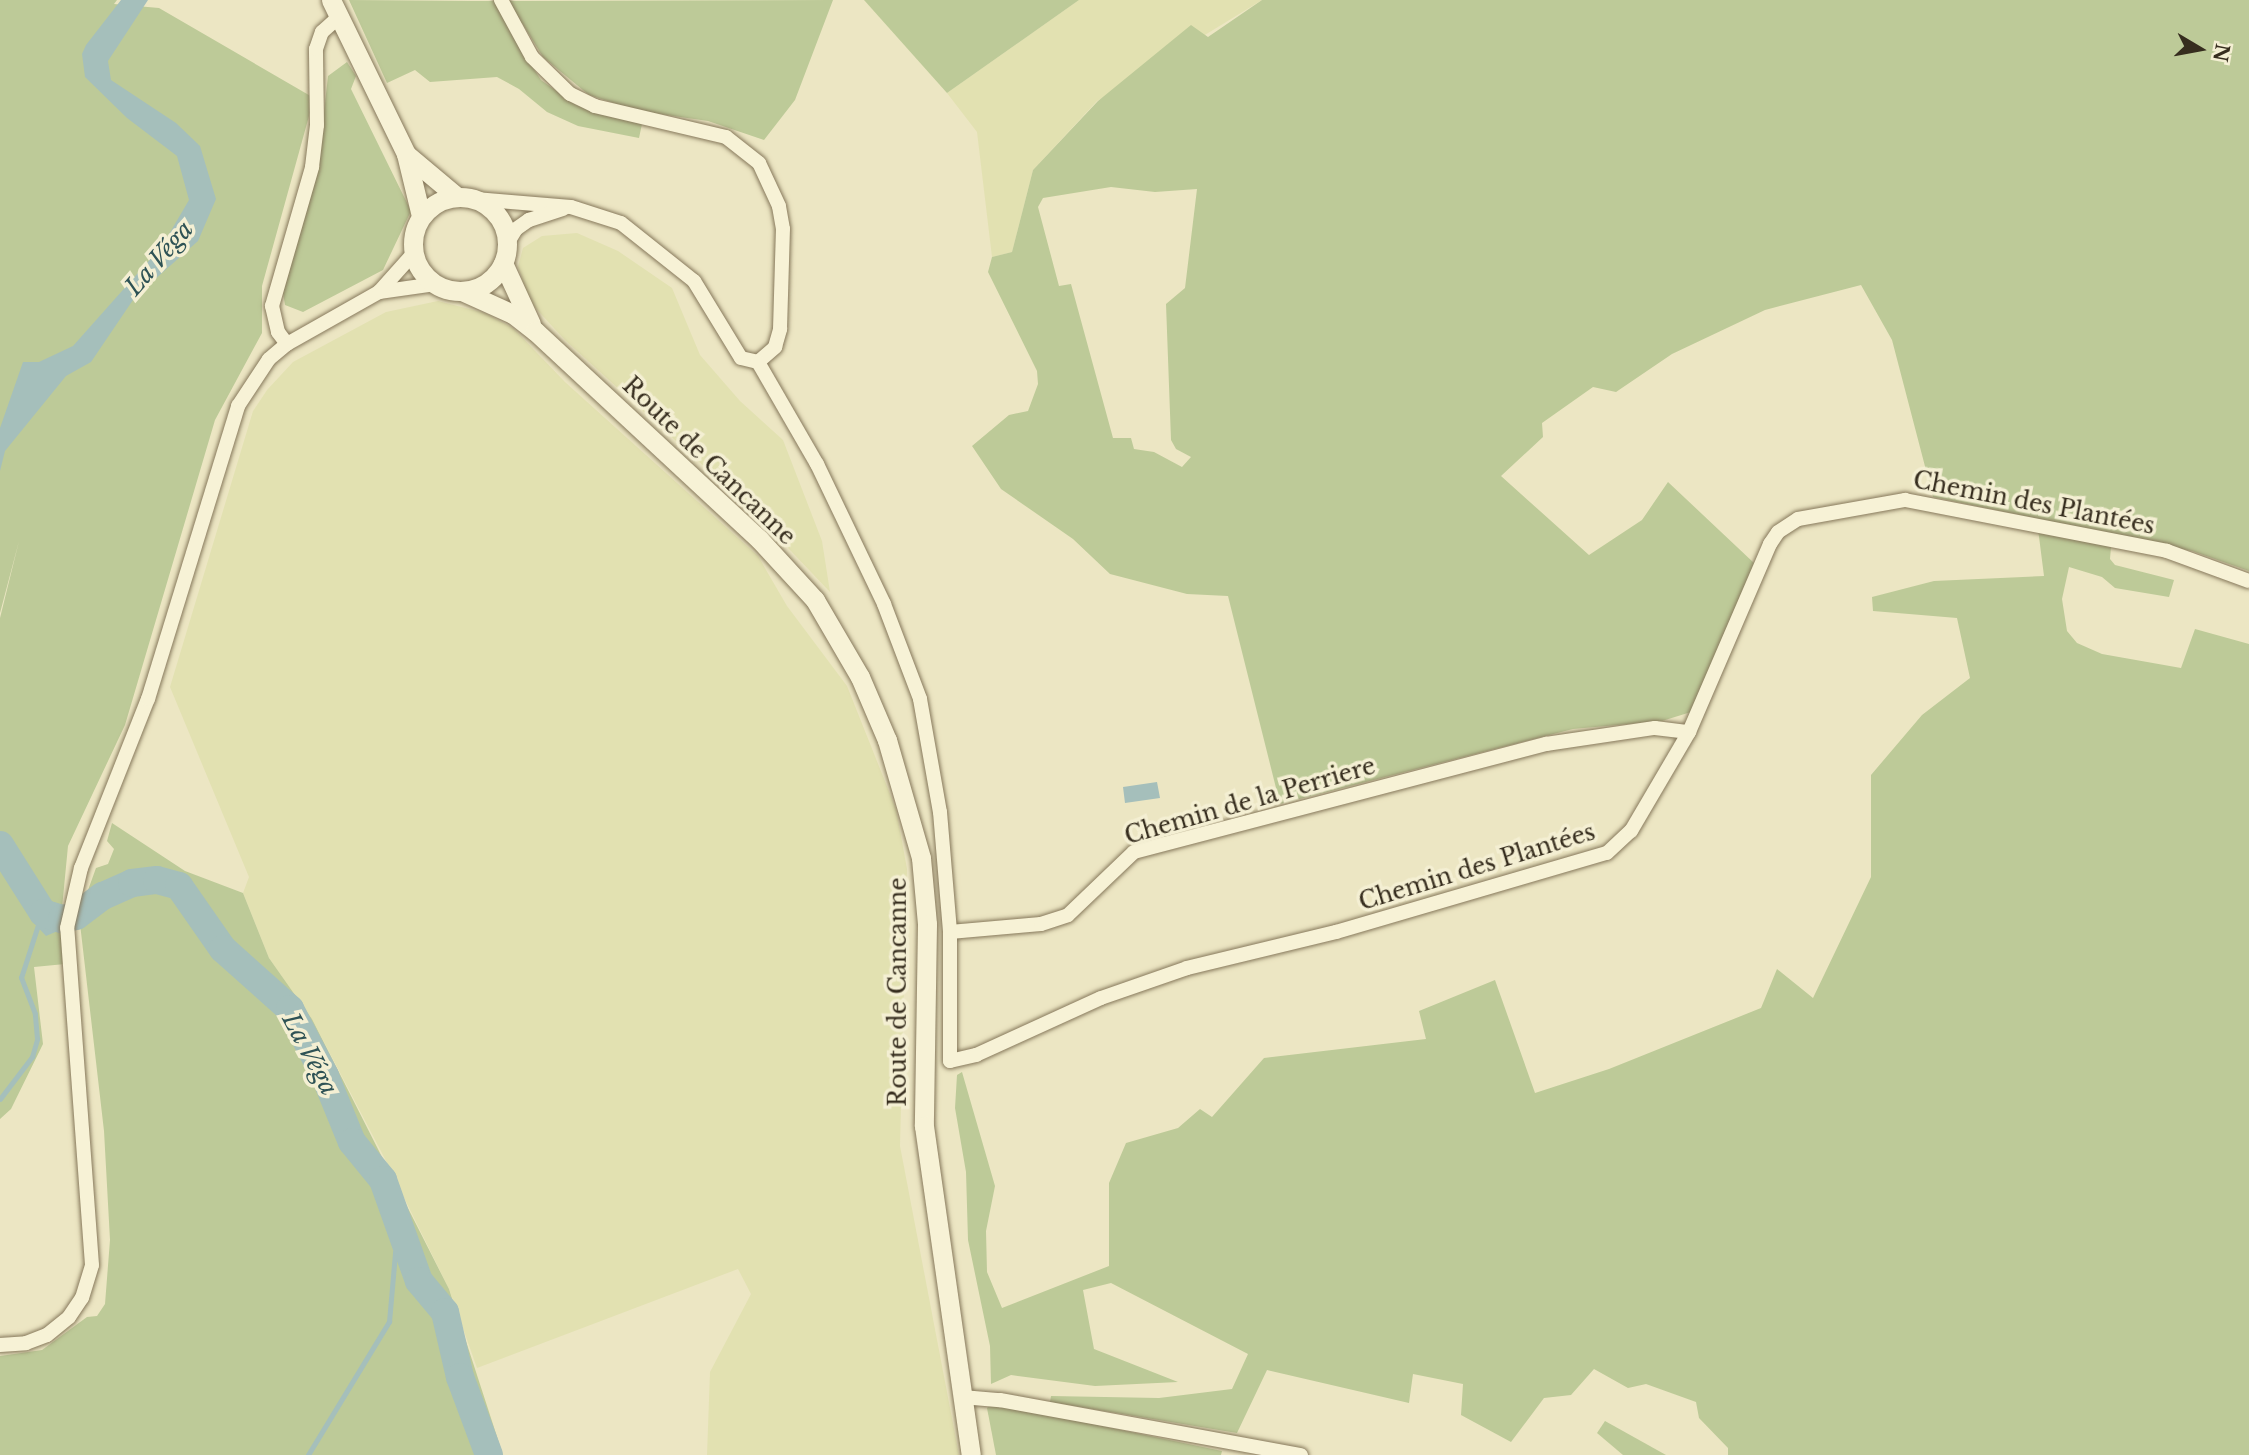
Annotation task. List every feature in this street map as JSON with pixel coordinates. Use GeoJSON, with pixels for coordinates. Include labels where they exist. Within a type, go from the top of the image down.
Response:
{"type":"FeatureCollection","features":[{"type":"Feature","properties":{"kind":"main road"},"geometry":{"type":"LineString","coordinates":[[335,8],[406,154],[421,216]]}},
{"type":"Feature","properties":{"kind":"main road"},"geometry":{"type":"LineString","coordinates":[[406,154],[466,197],[492,209],[503,225],[505,254],[493,278],[462,291],[435,284],[421,271],[412,241],[421,216],[442,199],[466,197]]}},
{"type":"Feature","properties":{"kind":"main road","name":"Route de Cancanne"},"geometry":{"type":"LineString","coordinates":[[505,254],[535,331]]}},
{"type":"Feature","properties":{"kind":"main road","name":"Route de Cancanne"},"geometry":{"type":"LineString","coordinates":[[462,291],[513,314],[535,331],[760,539],[815,600],[860,677],[887,740],[921,858],[928,974],[924,1126],[971,1455]]}},
{"type":"Feature","properties":{"kind":"street"},"geometry":{"type":"LineString","coordinates":[[501,0],[532,57],[570,94],[621,113],[726,136],[759,163],[779,206],[783,229],[779,336],[772,352],[758,362]]}},
{"type":"Feature","properties":{"kind":"street"},"geometry":{"type":"LineString","coordinates":[[287,344],[278,332],[272,306],[312,167],[317,125],[316,49],[335,8]]}},
{"type":"Feature","properties":{"kind":"street"},"geometry":{"type":"LineString","coordinates":[[466,197],[571,207],[621,223],[659,249],[694,281],[738,354],[758,362],[805,441],[914,678],[936,776],[950,932]]}},
{"type":"Feature","properties":{"kind":"street"},"geometry":{"type":"LineString","coordinates":[[505,254],[516,229],[529,220],[571,207]]}},
{"type":"Feature","properties":{"kind":"street"},"geometry":{"type":"LineString","coordinates":[[0,1345],[26,1343],[47,1335],[69,1317],[82,1298],[92,1265],[67,928],[71,904],[148,699],[238,406],[256,374],[287,344],[380,292],[414,254]]}},
{"type":"Feature","properties":{"kind":"street"},"geometry":{"type":"LineString","coordinates":[[380,292],[435,284]]}},
{"type":"Feature","properties":{"kind":"street","name":"Chemin des Plantées"},"geometry":{"type":"LineString","coordinates":[[950,932],[950,1060],[976,1055],[1101,998],[1187,968],[1336,932],[1607,853],[1631,831],[1689,732],[1770,544],[1778,532],[1798,519],[1905,500],[2167,551],[2249,580]]}},
{"type":"Feature","properties":{"kind":"street","name":"Chemin de la Perriere"},"geometry":{"type":"LineString","coordinates":[[950,932],[1041,924],[1068,915],[1134,852],[1546,744],[1655,728],[1689,732]]}},
{"type":"Feature","properties":{"kind":"street"},"geometry":{"type":"LineString","coordinates":[[962,1398],[999,1400],[1301,1455]]}},
{"type":"Feature","properties":{"kind":"green space"},"geometry":{"type":"Polygon","coordinates":[[[0,0],[117,0],[114,4],[159,8],[314,98],[262,286],[262,333],[215,420],[125,725],[68,846],[62,908],[65,964],[34,967],[43,1044],[11,1109],[0,1119],[0,618],[19,541],[0,613],[0,0]]]}},
{"type":"Feature","properties":{"kind":"green space"},"geometry":{"type":"Polygon","coordinates":[[[349,0],[833,0],[795,100],[764,140],[708,121],[639,111],[589,95],[543,57],[522,23],[510,32],[541,80],[576,105],[642,124],[639,138],[578,126],[547,112],[519,89],[497,77],[430,82],[415,70],[387,83],[349,0]]]}},
{"type":"Feature","properties":{"kind":"green space"},"geometry":{"type":"Polygon","coordinates":[[[864,0],[1079,0],[947,93],[864,0]]]}},
{"type":"Feature","properties":{"kind":"green space"},"geometry":{"type":"Polygon","coordinates":[[[1079,0],[1262,0],[1097,101],[1033,170],[1012,252],[992,257],[977,132],[947,93],[1079,0]]]}},
{"type":"Feature","properties":{"kind":"green space"},"geometry":{"type":"Polygon","coordinates":[[[1262,0],[2249,0],[2249,571],[2192,551],[1933,497],[1892,340],[1861,285],[1765,310],[1672,354],[1616,392],[1593,387],[1542,423],[1543,437],[1501,476],[1589,555],[1642,520],[1668,482],[1754,563],[1691,712],[1662,721],[1573,729],[1280,804],[1228,596],[1187,594],[1110,574],[1073,539],[1001,489],[972,446],[1009,415],[1028,411],[1038,384],[1037,371],[988,272],[992,257],[1012,252],[1033,170],[1098,101],[1191,25],[1208,37],[1262,0]],[[1111,187],[1043,198],[1038,207],[1059,286],[1071,284],[1113,438],[1131,438],[1134,449],[1154,452],[1182,467],[1191,457],[1176,449],[1171,440],[1166,304],[1185,288],[1197,189],[1155,192],[1111,187]]]}},
{"type":"Feature","properties":{"kind":"green space"},"geometry":{"type":"Polygon","coordinates":[[[347,62],[356,76],[351,89],[411,211],[383,270],[303,312],[285,305],[283,293],[318,166],[328,76],[347,62]]]}},
{"type":"Feature","properties":{"kind":"green space"},"geometry":{"type":"Polygon","coordinates":[[[577,233],[618,251],[672,288],[700,355],[740,401],[783,440],[822,541],[830,592],[752,510],[565,340],[530,302],[518,267],[523,248],[542,236],[577,233]]]}},
{"type":"Feature","properties":{"kind":"green space"},"geometry":{"type":"Polygon","coordinates":[[[438,301],[485,313],[513,328],[565,382],[758,556],[787,606],[847,686],[896,809],[907,869],[900,1146],[959,1455],[707,1455],[710,1372],[751,1294],[738,1269],[477,1368],[449,1289],[385,1159],[312,1019],[269,958],[243,893],[249,877],[170,687],[253,411],[267,390],[293,362],[386,312],[438,301]]]}},
{"type":"Feature","properties":{"kind":"green space"},"geometry":{"type":"Polygon","coordinates":[[[2038,529],[2111,547],[2110,559],[2115,565],[2174,580],[2169,597],[2115,588],[2102,577],[2069,567],[2062,599],[2067,631],[2077,643],[2102,654],[2181,668],[2195,629],[2249,644],[2249,1455],[1728,1455],[1728,1448],[1699,1418],[1696,1402],[1646,1384],[1628,1388],[1594,1369],[1571,1395],[1544,1398],[1511,1442],[1461,1415],[1463,1384],[1413,1374],[1409,1403],[1267,1370],[1237,1433],[1050,1402],[1051,1396],[1159,1398],[1232,1389],[1248,1354],[1111,1283],[1083,1290],[1094,1349],[1178,1382],[1095,1386],[1011,1375],[991,1384],[990,1346],[968,1240],[966,1172],[955,1108],[957,1075],[962,1072],[995,1186],[986,1231],[987,1272],[1002,1308],[1109,1266],[1109,1183],[1126,1143],[1178,1128],[1200,1109],[1212,1117],[1264,1058],[1426,1039],[1419,1011],[1495,980],[1535,1093],[1609,1069],[1761,1008],[1777,969],[1813,998],[1871,877],[1871,775],[1922,715],[1970,678],[1957,618],[1873,611],[1872,597],[1934,581],[2044,576],[2038,529]]]}},
{"type":"Feature","properties":{"kind":"green space"},"geometry":{"type":"Polygon","coordinates":[[[112,823],[185,871],[243,893],[269,958],[312,1019],[449,1289],[503,1455],[0,1455],[0,1356],[42,1350],[87,1317],[97,1316],[105,1304],[110,1240],[104,1131],[79,915],[96,868],[108,864],[114,849],[107,841],[112,823]]]}},
{"type":"Feature","properties":{"kind":"green space"},"geometry":{"type":"Polygon","coordinates":[[[992,1403],[1222,1451],[1221,1455],[996,1455],[987,1408],[992,1403]]]}},
{"type":"Feature","properties":{"kind":"green space"},"geometry":{"type":"Polygon","coordinates":[[[1605,1421],[1666,1455],[1623,1455],[1597,1433],[1605,1421]]]}},
{"type":"Feature","properties":{"kind":"water"},"geometry":{"type":"Polygon","coordinates":[[[121,0],[148,0],[108,61],[111,80],[176,123],[200,146],[216,199],[198,241],[135,297],[91,362],[66,376],[5,451],[0,471],[0,428],[23,362],[39,362],[73,346],[162,246],[189,200],[177,156],[127,118],[85,77],[82,54],[86,45],[121,0]]]}},
{"type":"Feature","properties":{"kind":"water"},"geometry":{"type":"Polygon","coordinates":[[[1157,782],[1160,798],[1125,803],[1123,787],[1157,782]]]}},
{"type":"Feature","properties":{"kind":"water"},"geometry":{"type":"Polygon","coordinates":[[[0,834],[17,849],[47,900],[65,906],[60,930],[46,936],[33,922],[22,895],[0,866],[0,834]]]}},
{"type":"Feature","properties":{"kind":"waterway","name":"La Véga"},"geometry":{"type":"LineString","coordinates":[[0,845],[43,913],[62,919],[76,916],[103,896],[132,883],[157,880],[179,886],[223,949],[290,1009],[325,1076],[352,1142],[383,1180],[419,1281],[445,1312],[460,1377],[489,1455]]}},
{"type":"Feature","properties":{"kind":"waterway"},"geometry":{"type":"LineString","coordinates":[[0,1099],[32,1057],[37,1039],[35,1014],[21,978],[38,925]]}},
{"type":"Feature","properties":{"kind":"waterway"},"geometry":{"type":"LineString","coordinates":[[308,1455],[389,1322],[395,1253],[404,1234]]}}]}
